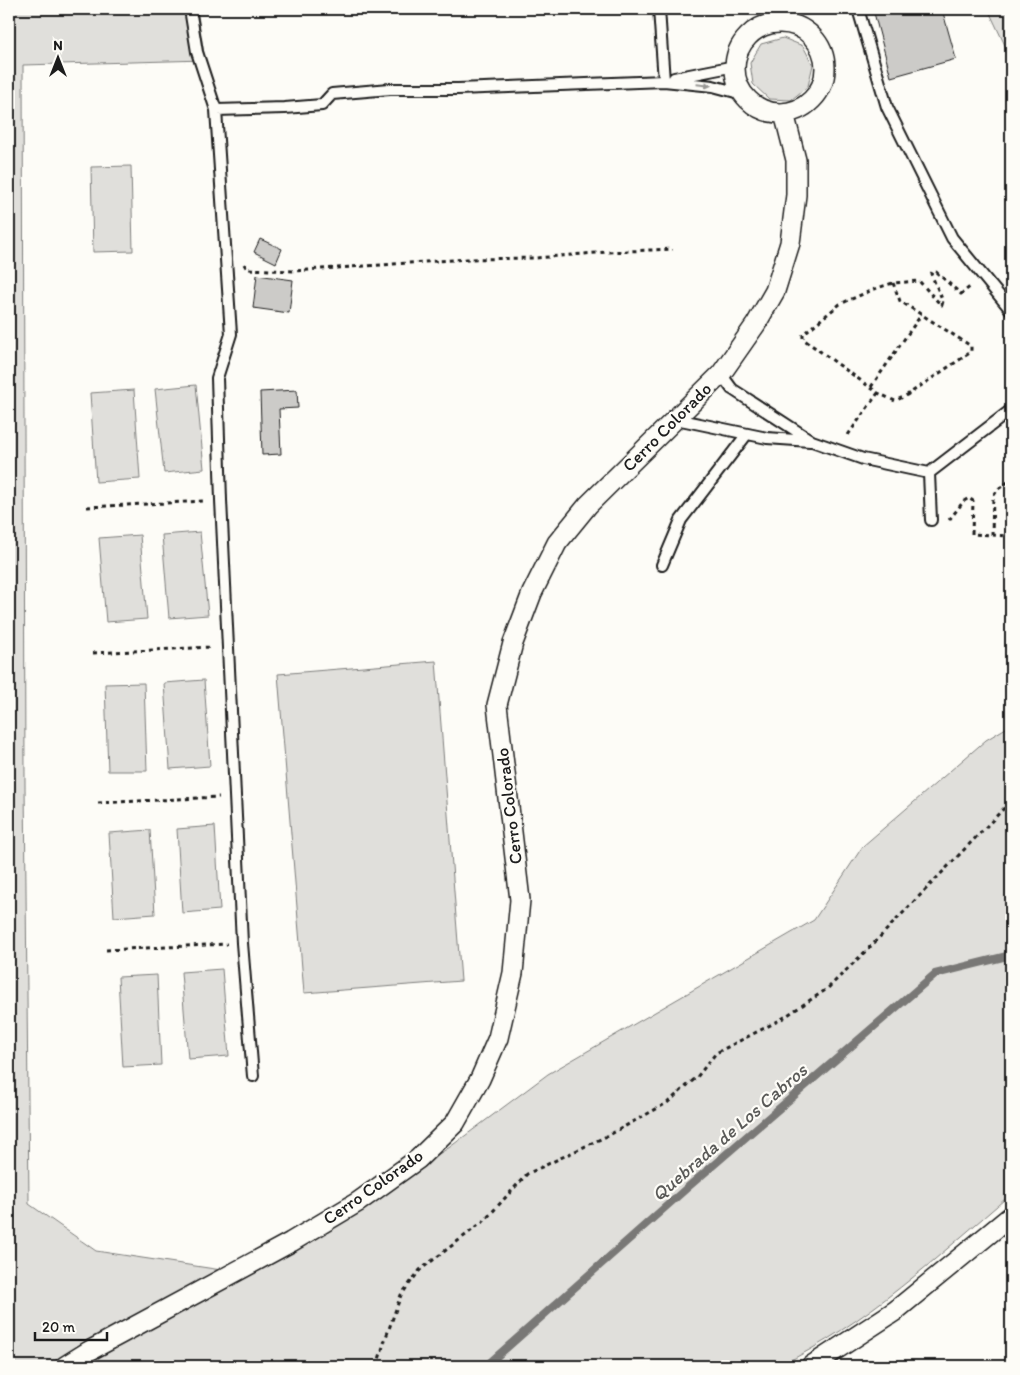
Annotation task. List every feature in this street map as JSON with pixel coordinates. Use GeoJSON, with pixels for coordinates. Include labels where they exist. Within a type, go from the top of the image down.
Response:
{"type":"FeatureCollection","features":[{"type":"Feature","properties":{"kind":"street"},"geometry":{"type":"LineString","coordinates":[[773,16],[811,36],[822,53],[825,63],[822,84],[811,101],[794,111],[784,113],[765,111],[756,107],[743,94],[736,80],[735,66],[740,46],[773,16]]}},
{"type":"Feature","properties":{"kind":"street","name":"Cerro Colorado"},"geometry":{"type":"LineString","coordinates":[[65,1366],[89,1351],[291,1242],[358,1202],[418,1159],[455,1123],[480,1079],[498,1038],[513,973],[520,900],[497,705],[514,643],[532,593],[557,544],[588,505],[721,374],[756,324],[775,291],[790,243],[796,196],[796,160],[784,113]]}},
{"type":"Feature","properties":{"kind":"street"},"geometry":{"type":"LineString","coordinates":[[811,1366],[895,1311],[1011,1216]]}},
{"type":"Feature","properties":{"kind":"lane"},"geometry":{"type":"LineString","coordinates":[[190,9],[197,52],[216,110],[231,334],[217,378],[234,797],[242,943],[253,1076]]}},
{"type":"Feature","properties":{"kind":"lane"},"geometry":{"type":"LineString","coordinates":[[659,9],[664,81]]}},
{"type":"Feature","properties":{"kind":"lane"},"geometry":{"type":"LineString","coordinates":[[858,9],[887,107],[952,238],[1011,310]]}},
{"type":"Feature","properties":{"kind":"lane"},"geometry":{"type":"LineString","coordinates":[[664,81],[735,66]]}},
{"type":"Feature","properties":{"kind":"lane"},"geometry":{"type":"LineString","coordinates":[[216,110],[322,105],[332,94],[390,89],[458,89],[664,81],[713,86],[743,94]]}},
{"type":"Feature","properties":{"kind":"lane"},"geometry":{"type":"LineString","coordinates":[[721,374],[732,389],[812,442]]}},
{"type":"Feature","properties":{"kind":"lane"},"geometry":{"type":"LineString","coordinates":[[676,419],[767,438],[812,442],[864,460],[929,473],[1011,410]]}},
{"type":"Feature","properties":{"kind":"lane"},"geometry":{"type":"LineString","coordinates":[[662,565],[681,520],[747,434]]}},
{"type":"Feature","properties":{"kind":"lane"},"geometry":{"type":"LineString","coordinates":[[929,473],[931,520]]}},
{"type":"Feature","properties":{"kind":"path"},"geometry":{"type":"LineString","coordinates":[[242,261],[247,270],[293,271],[673,249]]}},
{"type":"Feature","properties":{"kind":"path"},"geometry":{"type":"LineString","coordinates":[[893,284],[900,301],[971,346],[971,352],[907,396],[895,401],[878,393],[803,339],[803,334],[840,304],[876,288],[893,284],[919,282],[942,305],[943,301],[931,274],[932,272],[936,272],[961,294],[983,276]]}},
{"type":"Feature","properties":{"kind":"path"},"geometry":{"type":"LineString","coordinates":[[871,388],[921,316]]}},
{"type":"Feature","properties":{"kind":"path"},"geometry":{"type":"LineString","coordinates":[[838,450],[878,393]]}},
{"type":"Feature","properties":{"kind":"path"},"geometry":{"type":"LineString","coordinates":[[992,535],[993,498],[998,489],[1011,480]]}},
{"type":"Feature","properties":{"kind":"path"},"geometry":{"type":"LineString","coordinates":[[931,520],[946,523],[964,501],[969,498],[973,502],[972,534],[1011,536]]}},
{"type":"Feature","properties":{"kind":"path"},"geometry":{"type":"LineString","coordinates":[[87,507],[221,500]]}},
{"type":"Feature","properties":{"kind":"path"},"geometry":{"type":"LineString","coordinates":[[93,653],[228,646]]}},
{"type":"Feature","properties":{"kind":"path"},"geometry":{"type":"LineString","coordinates":[[98,803],[234,797]]}},
{"type":"Feature","properties":{"kind":"path"},"geometry":{"type":"LineString","coordinates":[[377,1366],[384,1340],[401,1295],[420,1270],[484,1220],[527,1174],[611,1134],[667,1103],[697,1077],[716,1053],[780,1020],[827,989],[1011,802]]}},
{"type":"Feature","properties":{"kind":"path"},"geometry":{"type":"LineString","coordinates":[[106,950],[242,943]]}},
{"type":"Feature","properties":{"kind":"shaded area"},"geometry":{"type":"Polygon","coordinates":[[[9,9],[197,9],[205,60],[23,65],[25,785],[29,1204],[96,1251],[228,1271],[327,1224],[450,1147],[548,1074],[814,920],[863,846],[986,740],[1011,725],[1011,1194],[900,1288],[842,1330],[779,1366],[9,1366],[9,9]]]}},
{"type":"Feature","properties":{"kind":"shaded area"},"geometry":{"type":"Polygon","coordinates":[[[988,9],[1011,9],[1011,58],[988,9]]]}},
{"type":"Feature","properties":{"kind":"shaded area"},"geometry":{"type":"Polygon","coordinates":[[[783,38],[803,46],[813,65],[808,86],[791,100],[769,99],[753,84],[750,63],[761,44],[783,38]]]}},
{"type":"Feature","properties":{"kind":"shaded area"},"geometry":{"type":"Polygon","coordinates":[[[131,166],[133,251],[93,252],[91,167],[131,166]]]}},
{"type":"Feature","properties":{"kind":"shaded area"},"geometry":{"type":"Polygon","coordinates":[[[196,385],[204,469],[164,473],[155,389],[196,385]]]}},
{"type":"Feature","properties":{"kind":"shaded area"},"geometry":{"type":"Polygon","coordinates":[[[134,390],[140,479],[96,482],[90,393],[134,390]]]}},
{"type":"Feature","properties":{"kind":"shaded area"},"geometry":{"type":"Polygon","coordinates":[[[200,532],[208,615],[169,618],[162,535],[200,532]]]}},
{"type":"Feature","properties":{"kind":"shaded area"},"geometry":{"type":"Polygon","coordinates":[[[140,535],[147,619],[106,622],[99,538],[140,535]]]}},
{"type":"Feature","properties":{"kind":"shaded area"},"geometry":{"type":"Polygon","coordinates":[[[436,661],[461,981],[304,993],[278,674],[436,661]]]}},
{"type":"Feature","properties":{"kind":"shaded area"},"geometry":{"type":"Polygon","coordinates":[[[204,680],[210,766],[170,769],[164,683],[204,680]]]}},
{"type":"Feature","properties":{"kind":"shaded area"},"geometry":{"type":"Polygon","coordinates":[[[144,683],[147,771],[108,771],[105,684],[144,683]]]}},
{"type":"Feature","properties":{"kind":"shaded area"},"geometry":{"type":"Polygon","coordinates":[[[215,826],[220,910],[182,913],[177,829],[215,826]]]}},
{"type":"Feature","properties":{"kind":"shaded area"},"geometry":{"type":"Polygon","coordinates":[[[150,830],[155,914],[114,917],[109,833],[150,830]]]}},
{"type":"Feature","properties":{"kind":"shaded area"},"geometry":{"type":"Polygon","coordinates":[[[222,969],[229,1056],[188,1059],[181,972],[222,969]]]}},
{"type":"Feature","properties":{"kind":"shaded area"},"geometry":{"type":"Polygon","coordinates":[[[157,975],[161,1065],[123,1067],[118,977],[157,975]]]}},
{"type":"Feature","properties":{"kind":"building"},"geometry":{"type":"Polygon","coordinates":[[[873,9],[942,9],[956,59],[891,77],[873,9]]]}},
{"type":"Feature","properties":{"kind":"building"},"geometry":{"type":"Polygon","coordinates":[[[260,239],[282,249],[276,263],[254,252],[260,239]]]}},
{"type":"Feature","properties":{"kind":"building"},"geometry":{"type":"Polygon","coordinates":[[[257,275],[293,280],[289,313],[253,308],[257,275]]]}},
{"type":"Feature","properties":{"kind":"building"},"geometry":{"type":"Polygon","coordinates":[[[297,390],[298,408],[279,409],[281,454],[262,455],[260,392],[297,390]]]}},
{"type":"Feature","properties":{"kind":"waterway","name":"Quebrada de Los Cabros"},"geometry":{"type":"LineString","coordinates":[[486,1366],[688,1187],[935,974],[1011,955]]}}]}
